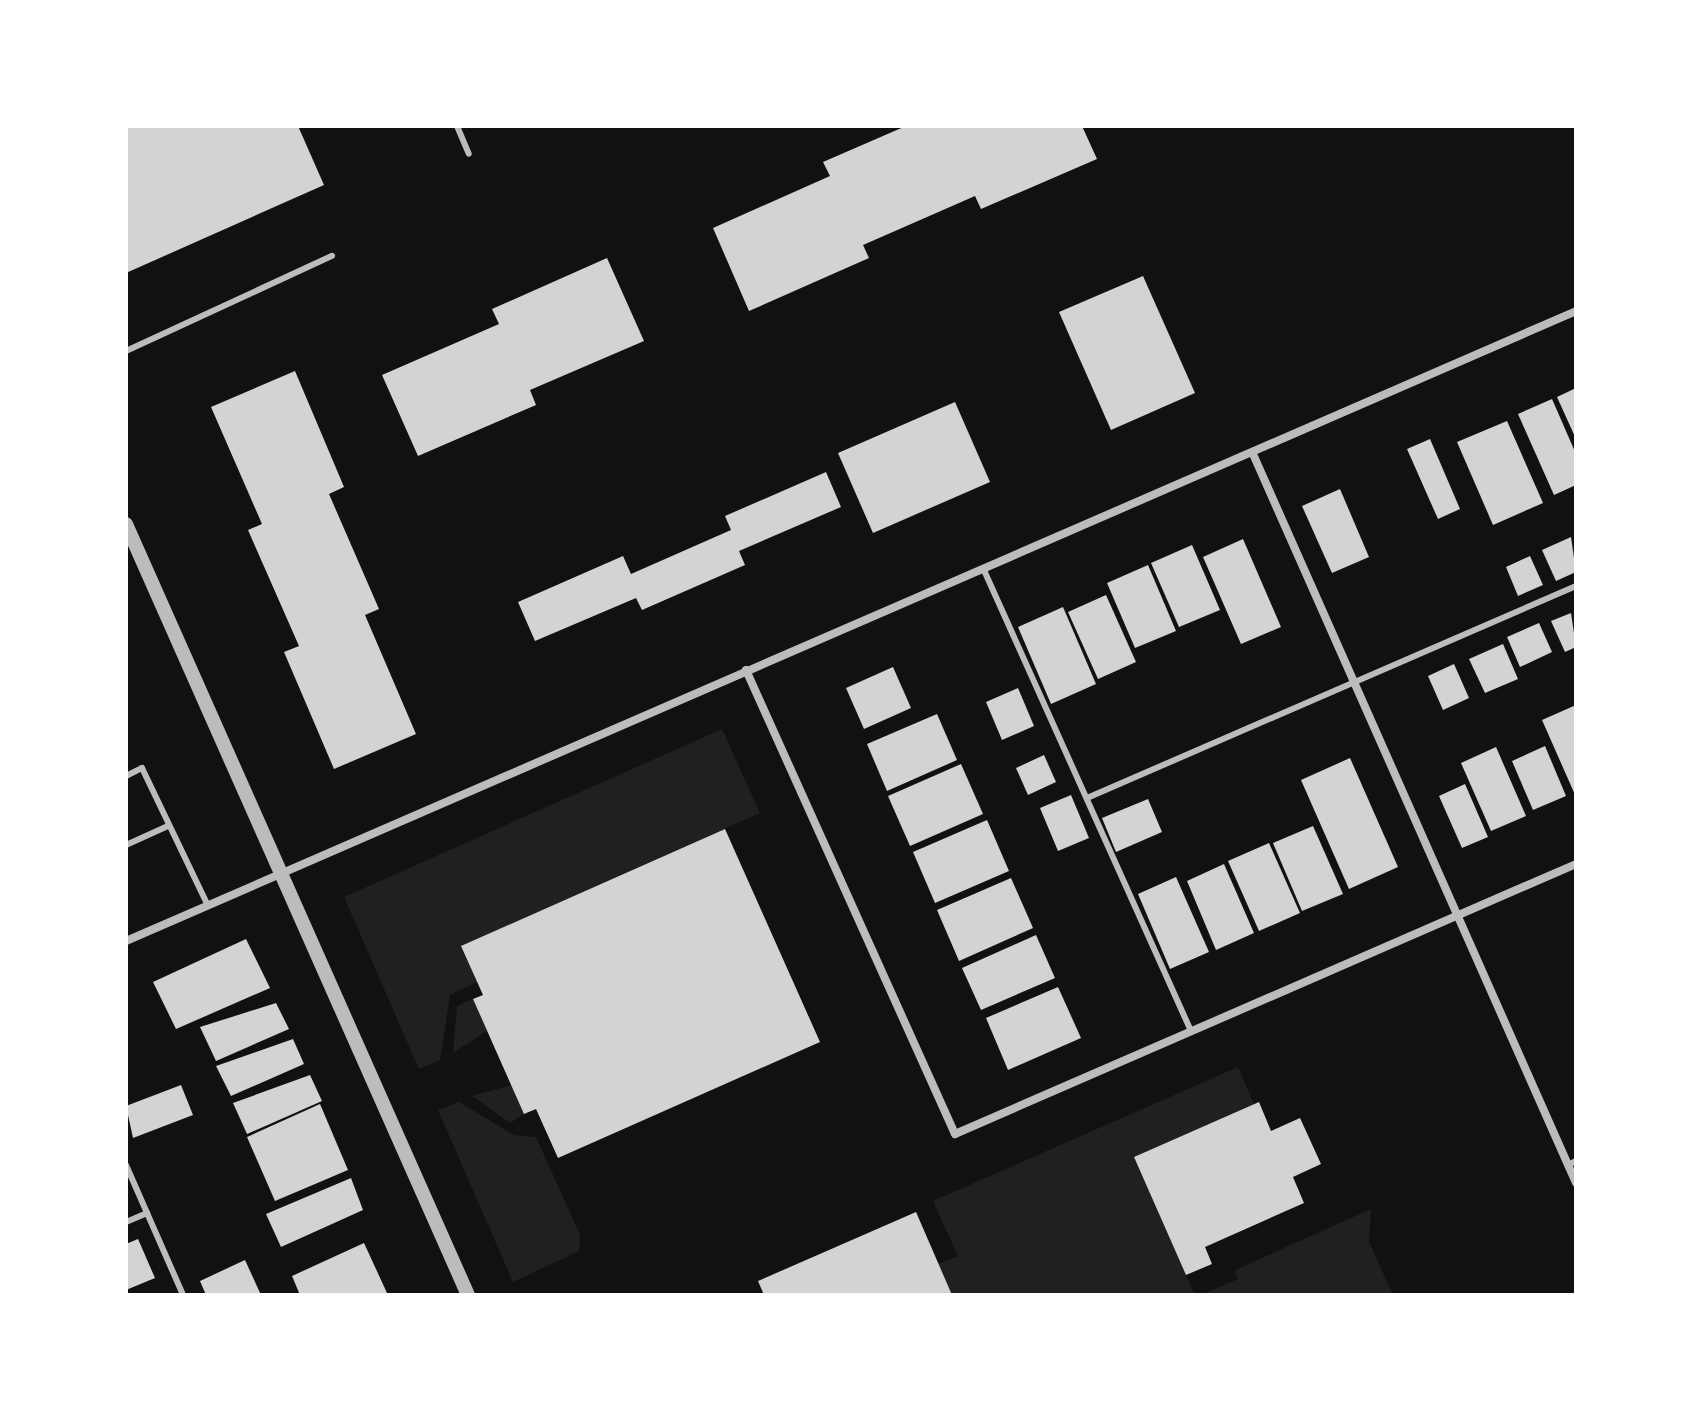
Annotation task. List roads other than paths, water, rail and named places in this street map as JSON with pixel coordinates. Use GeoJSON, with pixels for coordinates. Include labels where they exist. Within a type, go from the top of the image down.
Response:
{"type":"FeatureCollection","features":[{"type":"Feature","properties":{"kind":"street"},"geometry":{"type":"LineString","coordinates":[[126,941],[282,876],[746,670],[1253,454],[1576,311]]}},
{"type":"Feature","properties":{"kind":"street"},"geometry":{"type":"LineString","coordinates":[[1253,454],[1351,683],[1572,1163],[1576,1183]]}},
{"type":"Feature","properties":{"kind":"street"},"geometry":{"type":"LineString","coordinates":[[126,524],[468,1295]]}},
{"type":"Feature","properties":{"kind":"street"},"geometry":{"type":"LineString","coordinates":[[746,670],[955,1134],[1576,864]]}},
{"type":"Feature","properties":{"kind":"lane"},"geometry":{"type":"LineString","coordinates":[[457,126],[469,154]]}},
{"type":"Feature","properties":{"kind":"lane"},"geometry":{"type":"LineString","coordinates":[[126,351],[332,256]]}},
{"type":"Feature","properties":{"kind":"lane"},"geometry":{"type":"LineString","coordinates":[[983,568],[1191,1031]]}},
{"type":"Feature","properties":{"kind":"lane"},"geometry":{"type":"LineString","coordinates":[[1087,798],[1576,586]]}},
{"type":"Feature","properties":{"kind":"lane"},"geometry":{"type":"LineString","coordinates":[[126,776],[142,768],[208,906]]}},
{"type":"Feature","properties":{"kind":"lane"},"geometry":{"type":"LineString","coordinates":[[126,845],[168,826]]}},
{"type":"Feature","properties":{"kind":"lane"},"geometry":{"type":"LineString","coordinates":[[126,1165],[183,1295]]}},
{"type":"Feature","properties":{"kind":"lane"},"geometry":{"type":"LineString","coordinates":[[126,1222],[147,1213]]}}]}
